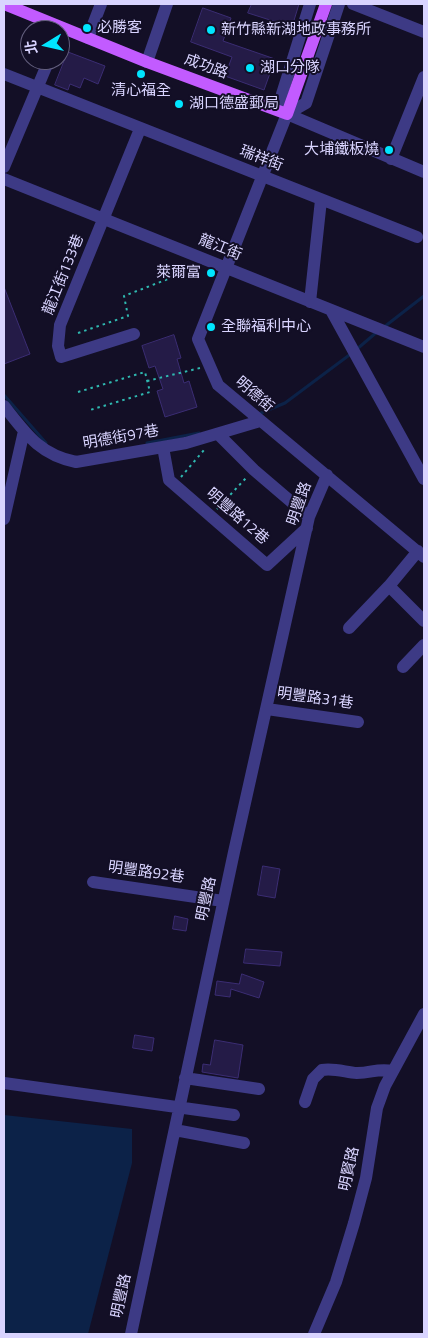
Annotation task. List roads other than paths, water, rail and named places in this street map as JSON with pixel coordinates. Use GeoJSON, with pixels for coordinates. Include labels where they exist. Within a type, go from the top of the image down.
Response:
{"type":"FeatureCollection","features":[{"type":"Feature","properties":{"kind":"main road","name":"成功路"},"geometry":{"type":"LineString","coordinates":[[4,4],[38,20]]}},
{"type":"Feature","properties":{"kind":"main road"},"geometry":{"type":"LineString","coordinates":[[287,114],[326,4]]}},
{"type":"Feature","properties":{"kind":"main road","name":"成功路"},"geometry":{"type":"LineString","coordinates":[[70,33],[88,38],[287,114]]}},
{"type":"Feature","properties":{"kind":"street"},"geometry":{"type":"LineString","coordinates":[[88,38],[102,4]]}},
{"type":"Feature","properties":{"kind":"street"},"geometry":{"type":"LineString","coordinates":[[147,62],[166,4]]}},
{"type":"Feature","properties":{"kind":"street"},"geometry":{"type":"LineString","coordinates":[[310,4],[282,94],[287,114],[306,103],[339,4]]}},
{"type":"Feature","properties":{"kind":"street"},"geometry":{"type":"LineString","coordinates":[[353,4],[424,32]]}},
{"type":"Feature","properties":{"kind":"street"},"geometry":{"type":"LineString","coordinates":[[4,167],[45,70]]}},
{"type":"Feature","properties":{"kind":"street","name":"瑞祥街"},"geometry":{"type":"LineString","coordinates":[[4,74],[417,238]]}},
{"type":"Feature","properties":{"kind":"street"},"geometry":{"type":"LineString","coordinates":[[391,159],[424,77]]}},
{"type":"Feature","properties":{"kind":"street","name":"成功路"},"geometry":{"type":"LineString","coordinates":[[287,114],[424,172]]}},
{"type":"Feature","properties":{"kind":"street","name":"明德街"},"geometry":{"type":"LineString","coordinates":[[287,114],[198,339],[218,385],[260,422],[421,554]]}},
{"type":"Feature","properties":{"kind":"street"},"geometry":{"type":"LineString","coordinates":[[103,219],[140,129]]}},
{"type":"Feature","properties":{"kind":"street","name":"龍江街"},"geometry":{"type":"LineString","coordinates":[[4,179],[424,348]]}},
{"type":"Feature","properties":{"kind":"street"},"geometry":{"type":"LineString","coordinates":[[310,302],[321,200]]}},
{"type":"Feature","properties":{"kind":"street","name":"龍江街133巷"},"geometry":{"type":"LineString","coordinates":[[103,219],[60,325],[58,346],[61,357],[134,334]]}},
{"type":"Feature","properties":{"kind":"street"},"geometry":{"type":"LineString","coordinates":[[331,310],[424,478]]}},
{"type":"Feature","properties":{"kind":"street","name":"明德街97巷"},"geometry":{"type":"LineString","coordinates":[[4,406],[37,445],[61,459],[76,462],[186,443],[260,422]]}},
{"type":"Feature","properties":{"kind":"street"},"geometry":{"type":"LineString","coordinates":[[4,519],[24,431]]}},
{"type":"Feature","properties":{"kind":"street"},"geometry":{"type":"LineString","coordinates":[[218,434],[308,523]]}},
{"type":"Feature","properties":{"kind":"street","name":"明豐路12巷"},"geometry":{"type":"LineString","coordinates":[[163,447],[169,480],[266,565],[308,523]]}},
{"type":"Feature","properties":{"kind":"street","name":"明豐路"},"geometry":{"type":"LineString","coordinates":[[131,1334],[175,1130],[178,1107],[308,523],[327,475]]}},
{"type":"Feature","properties":{"kind":"street"},"geometry":{"type":"LineString","coordinates":[[349,628],[421,554]]}},
{"type":"Feature","properties":{"kind":"street"},"geometry":{"type":"LineString","coordinates":[[389,586],[424,621]]}},
{"type":"Feature","properties":{"kind":"street"},"geometry":{"type":"LineString","coordinates":[[403,667],[424,645]]}},
{"type":"Feature","properties":{"kind":"street","name":"明豐路31巷"},"geometry":{"type":"LineString","coordinates":[[267,709],[358,722]]}},
{"type":"Feature","properties":{"kind":"street","name":"明豐路92巷"},"geometry":{"type":"LineString","coordinates":[[94,882],[223,901]]}},
{"type":"Feature","properties":{"kind":"street","name":"明賢路"},"geometry":{"type":"LineString","coordinates":[[314,1334],[336,1282],[366,1178],[377,1108],[385,1086],[424,1014]]}},
{"type":"Feature","properties":{"kind":"street"},"geometry":{"type":"LineString","coordinates":[[305,1102],[313,1079],[322,1070],[334,1069],[358,1073],[381,1069],[393,1071]]}},
{"type":"Feature","properties":{"kind":"street"},"geometry":{"type":"LineString","coordinates":[[185,1078],[259,1089]]}},
{"type":"Feature","properties":{"kind":"street"},"geometry":{"type":"LineString","coordinates":[[4,1083],[234,1115]]}},
{"type":"Feature","properties":{"kind":"street"},"geometry":{"type":"LineString","coordinates":[[175,1130],[244,1143]]}},
{"type":"Feature","properties":{"kind":"water"},"geometry":{"type":"Polygon","coordinates":[[[4,1115],[132,1129],[132,1163],[88,1334],[4,1334],[4,1115]]]}},
{"type":"Feature","properties":{"kind":"waterway"},"geometry":{"type":"LineString","coordinates":[[384,327],[424,296]]}},
{"type":"Feature","properties":{"kind":"waterway"},"geometry":{"type":"LineString","coordinates":[[357,349],[377,332]]}},
{"type":"Feature","properties":{"kind":"waterway"},"geometry":{"type":"LineString","coordinates":[[261,413],[285,403],[352,353]]}},
{"type":"Feature","properties":{"kind":"waterway"},"geometry":{"type":"LineString","coordinates":[[4,395],[46,443]]}},
{"type":"Feature","properties":{"kind":"waterway"},"geometry":{"type":"LineString","coordinates":[[147,443],[199,433]]}},
{"type":"Feature","properties":{"kind":"place","name":"必勝客"},"geometry":{"type":"Point","coordinates":[87,28]}},
{"type":"Feature","properties":{"kind":"place","name":"新竹縣新湖地政事務所"},"geometry":{"type":"Point","coordinates":[211,30]}},
{"type":"Feature","properties":{"kind":"place","name":"湖口分隊"},"geometry":{"type":"Point","coordinates":[250,68]}},
{"type":"Feature","properties":{"kind":"place","name":"清心福全"},"geometry":{"type":"Point","coordinates":[141,74]}},
{"type":"Feature","properties":{"kind":"place","name":"湖口德盛郵局"},"geometry":{"type":"Point","coordinates":[179,104]}},
{"type":"Feature","properties":{"kind":"place","name":"大埔鐵板燒"},"geometry":{"type":"Point","coordinates":[389,150]}},
{"type":"Feature","properties":{"kind":"place","name":"萊爾富"},"geometry":{"type":"Point","coordinates":[211,273]}},
{"type":"Feature","properties":{"kind":"place","name":"全聯福利中心"},"geometry":{"type":"Point","coordinates":[211,327]}}]}
